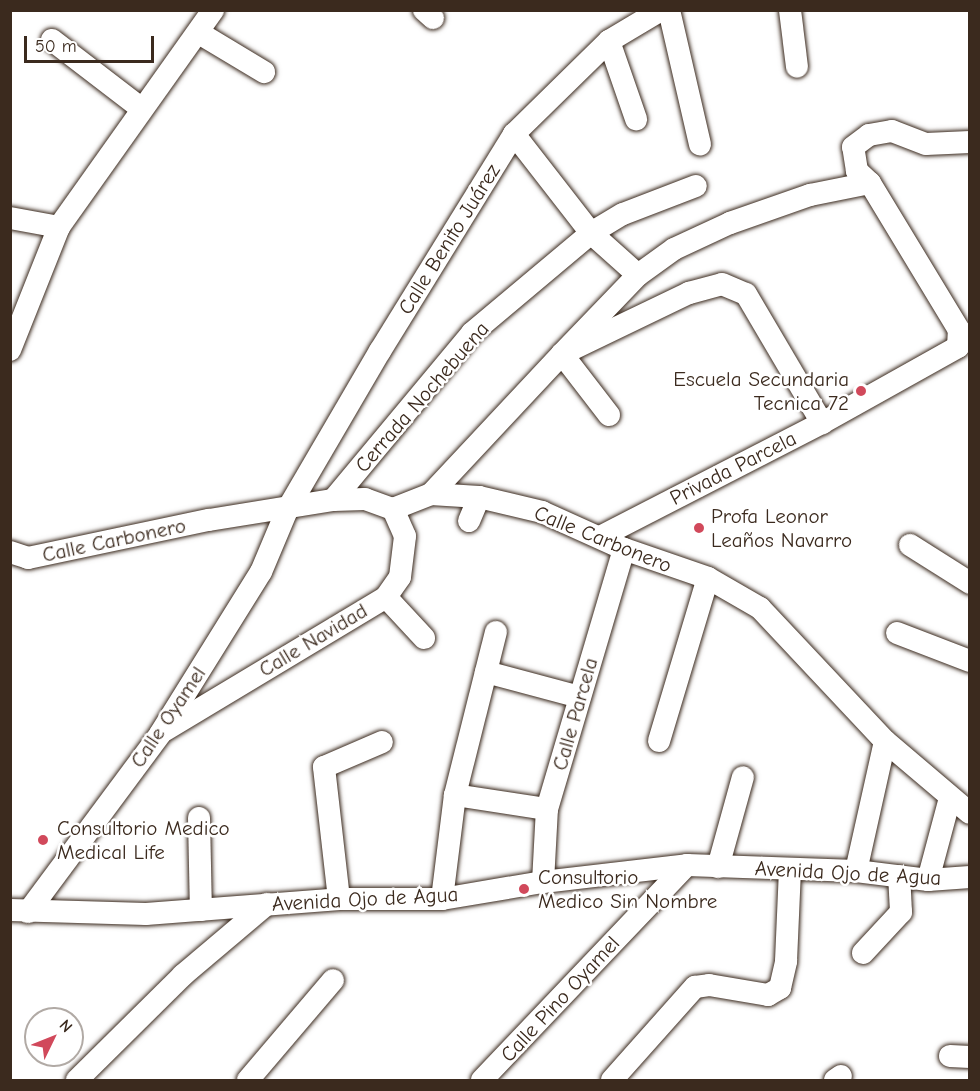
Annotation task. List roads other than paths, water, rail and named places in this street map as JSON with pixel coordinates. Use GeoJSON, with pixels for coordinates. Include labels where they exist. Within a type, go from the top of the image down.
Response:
{"type":"FeatureCollection","features":[{"type":"Feature","properties":{"kind":"street"},"geometry":{"type":"LineString","coordinates":[[13,336],[59,227],[199,33],[213,10]]}},
{"type":"Feature","properties":{"kind":"street","name":"Calle Benito Juárez"},"geometry":{"type":"LineString","coordinates":[[287,510],[514,134],[609,41],[661,10]]}},
{"type":"Feature","properties":{"kind":"street"},"geometry":{"type":"LineString","coordinates":[[669,10],[700,144]]}},
{"type":"Feature","properties":{"kind":"street"},"geometry":{"type":"LineString","coordinates":[[790,10],[797,67]]}},
{"type":"Feature","properties":{"kind":"street"},"geometry":{"type":"LineString","coordinates":[[199,33],[264,72]]}},
{"type":"Feature","properties":{"kind":"street"},"geometry":{"type":"LineString","coordinates":[[52,40],[142,109]]}},
{"type":"Feature","properties":{"kind":"street"},"geometry":{"type":"LineString","coordinates":[[609,41],[636,119]]}},
{"type":"Feature","properties":{"kind":"street"},"geometry":{"type":"LineString","coordinates":[[870,183],[857,171],[853,147],[869,135],[892,131],[926,144],[969,142]]}},
{"type":"Feature","properties":{"kind":"street"},"geometry":{"type":"LineString","coordinates":[[514,134],[591,233],[638,275]]}},
{"type":"Feature","properties":{"kind":"street"},"geometry":{"type":"LineString","coordinates":[[431,494],[638,275],[674,249],[730,223],[810,195],[870,183]]}},
{"type":"Feature","properties":{"kind":"street","name":"Privada Parcela"},"geometry":{"type":"LineString","coordinates":[[602,536],[822,423],[958,347],[959,330],[870,183]]}},
{"type":"Feature","properties":{"kind":"street","name":"Cerrada Nochebuena"},"geometry":{"type":"LineString","coordinates":[[333,500],[472,333],[591,233],[623,214],[696,186]]}},
{"type":"Feature","properties":{"kind":"street"},"geometry":{"type":"LineString","coordinates":[[10,218],[59,227]]}},
{"type":"Feature","properties":{"kind":"street"},"geometry":{"type":"LineString","coordinates":[[562,354],[689,293],[722,284],[746,294],[822,423]]}},
{"type":"Feature","properties":{"kind":"street"},"geometry":{"type":"LineString","coordinates":[[562,354],[609,415]]}},
{"type":"Feature","properties":{"kind":"street","name":"Calle Carbonero"},"geometry":{"type":"LineString","coordinates":[[10,552],[28,558],[209,520],[287,510],[333,500],[365,499],[393,509],[431,494],[479,497],[542,512],[602,536],[624,549],[708,578],[760,608],[885,741],[969,813]]}},
{"type":"Feature","properties":{"kind":"street"},"geometry":{"type":"LineString","coordinates":[[469,521],[479,497]]}},
{"type":"Feature","properties":{"kind":"street","name":"Calle Navidad"},"geometry":{"type":"LineString","coordinates":[[160,734],[386,597],[399,577],[405,536],[393,509]]}},
{"type":"Feature","properties":{"kind":"street","name":"Calle Oyamel"},"geometry":{"type":"LineString","coordinates":[[19,911],[160,734],[261,572],[287,510]]}},
{"type":"Feature","properties":{"kind":"street"},"geometry":{"type":"LineString","coordinates":[[910,545],[969,583]]}},
{"type":"Feature","properties":{"kind":"street","name":"Calle Parcela"},"geometry":{"type":"LineString","coordinates":[[543,882],[547,810],[624,549]]}},
{"type":"Feature","properties":{"kind":"street"},"geometry":{"type":"LineString","coordinates":[[659,741],[708,578]]}},
{"type":"Feature","properties":{"kind":"street"},"geometry":{"type":"LineString","coordinates":[[386,597],[424,638]]}},
{"type":"Feature","properties":{"kind":"street"},"geometry":{"type":"LineString","coordinates":[[442,899],[455,795],[496,632]]}},
{"type":"Feature","properties":{"kind":"street"},"geometry":{"type":"LineString","coordinates":[[897,633],[969,662]]}},
{"type":"Feature","properties":{"kind":"street"},"geometry":{"type":"LineString","coordinates":[[486,672],[580,697]]}},
{"type":"Feature","properties":{"kind":"street"},"geometry":{"type":"LineString","coordinates":[[856,871],[885,741]]}},
{"type":"Feature","properties":{"kind":"street"},"geometry":{"type":"LineString","coordinates":[[339,899],[324,767],[382,742]]}},
{"type":"Feature","properties":{"kind":"street"},"geometry":{"type":"LineString","coordinates":[[718,867],[742,777]]}},
{"type":"Feature","properties":{"kind":"street"},"geometry":{"type":"LineString","coordinates":[[455,795],[547,810]]}},
{"type":"Feature","properties":{"kind":"street"},"geometry":{"type":"LineString","coordinates":[[928,880],[950,798]]}},
{"type":"Feature","properties":{"kind":"street"},"geometry":{"type":"LineString","coordinates":[[199,818],[201,910]]}},
{"type":"Feature","properties":{"kind":"street","name":"Avenida Ojo de Agua"},"geometry":{"type":"LineString","coordinates":[[19,911],[146,914],[339,899],[442,899],[543,882],[687,865],[856,871],[928,880],[969,877]]}},
{"type":"Feature","properties":{"kind":"street","name":"Calle Pino Oyamel"},"geometry":{"type":"LineString","coordinates":[[483,1080],[687,865]]}},
{"type":"Feature","properties":{"kind":"street"},"geometry":{"type":"LineString","coordinates":[[612,1080],[695,987],[709,985],[768,994],[780,988],[786,961],[789,870]]}},
{"type":"Feature","properties":{"kind":"street"},"geometry":{"type":"LineString","coordinates":[[863,953],[901,912],[899,876]]}},
{"type":"Feature","properties":{"kind":"street"},"geometry":{"type":"LineString","coordinates":[[77,1080],[183,975],[267,904]]}},
{"type":"Feature","properties":{"kind":"street"},"geometry":{"type":"LineString","coordinates":[[248,1080],[333,980]]}},
{"type":"Feature","properties":{"kind":"place","name":"Escuela Secundaria Tecnica 72"},"geometry":{"type":"Point","coordinates":[861,391]}},
{"type":"Feature","properties":{"kind":"place","name":"Profa Leonor Leaños Navarro"},"geometry":{"type":"Point","coordinates":[699,528]}},
{"type":"Feature","properties":{"kind":"place","name":"Consultorio Medico Medical Life"},"geometry":{"type":"Point","coordinates":[43,840]}},
{"type":"Feature","properties":{"kind":"place","name":"Consultorio Medico Sin Nombre"},"geometry":{"type":"Point","coordinates":[524,889]}}]}
